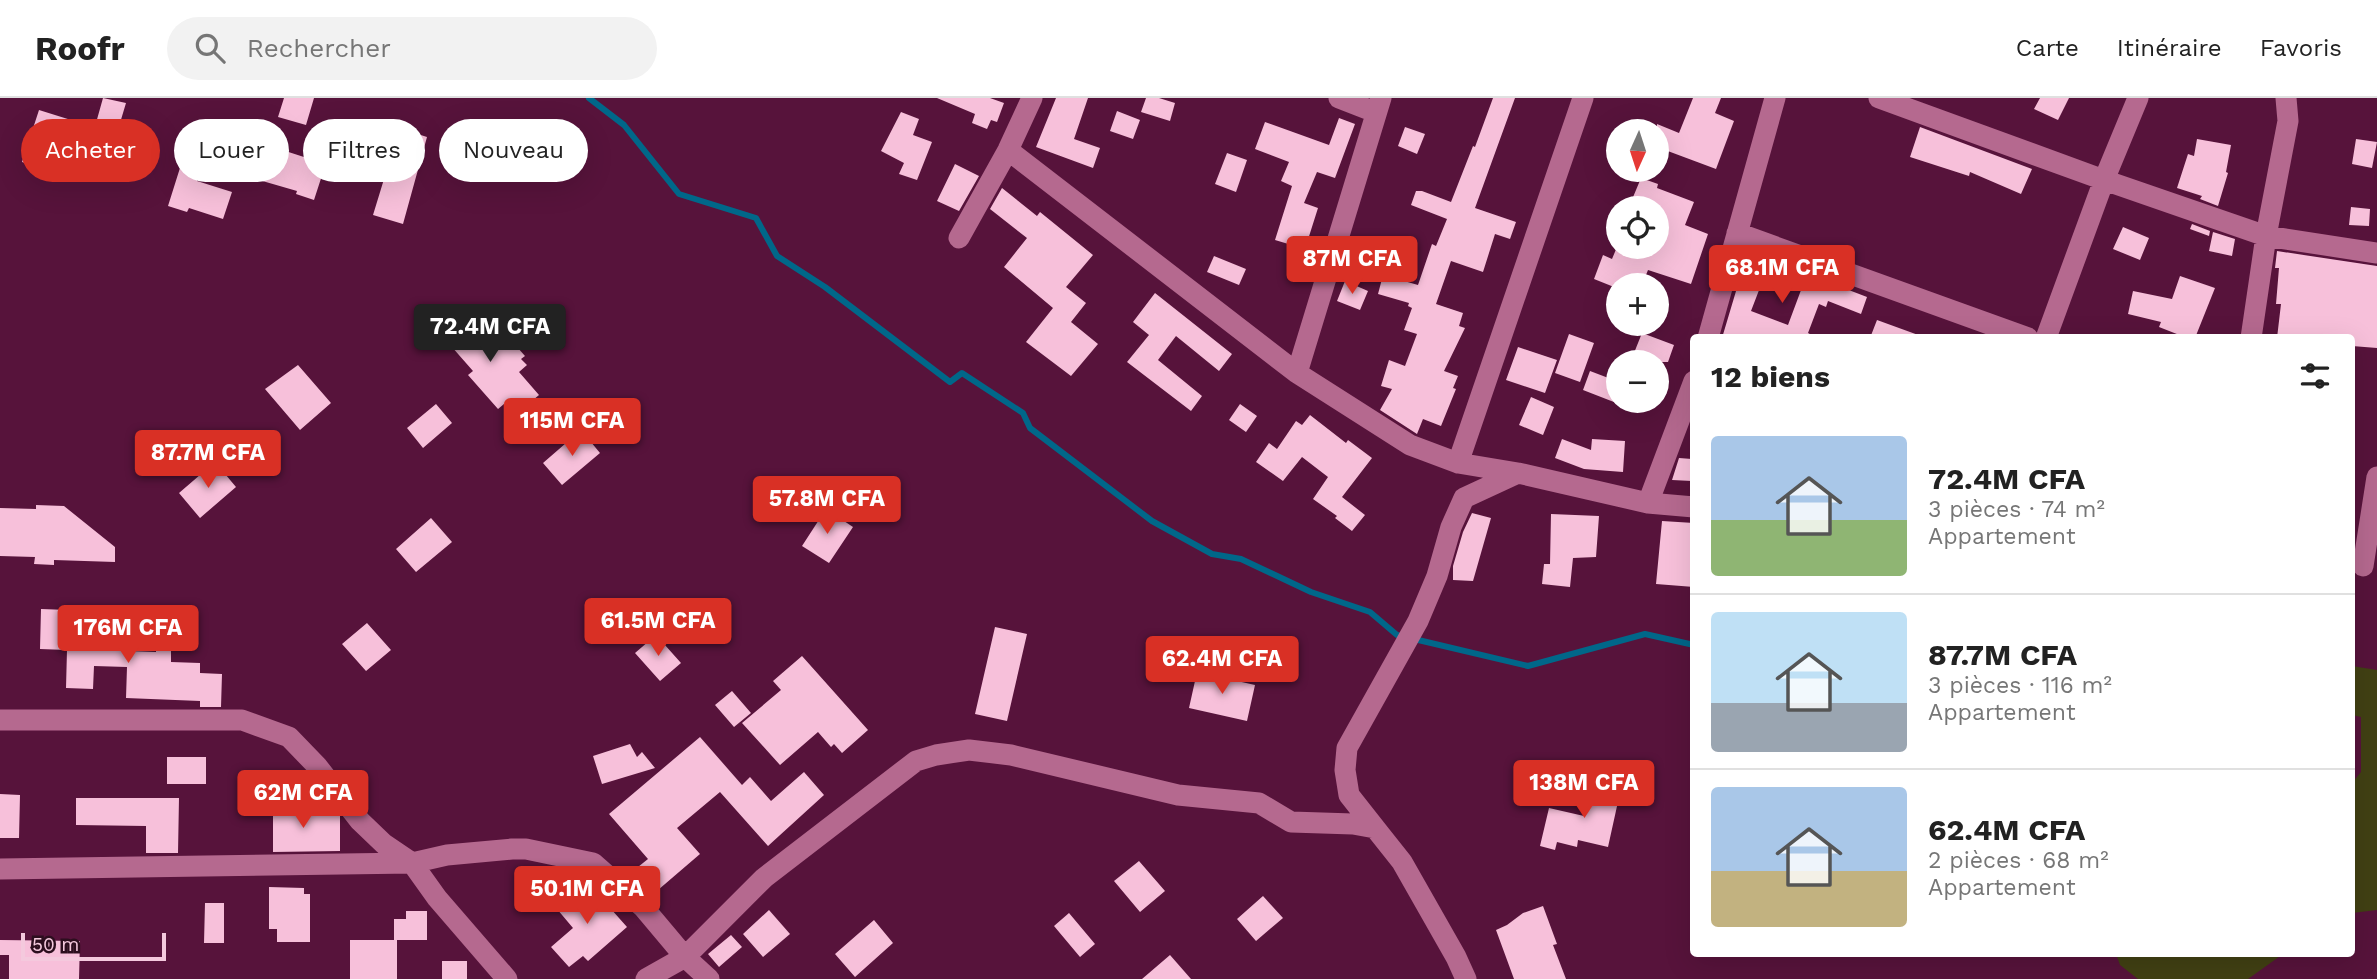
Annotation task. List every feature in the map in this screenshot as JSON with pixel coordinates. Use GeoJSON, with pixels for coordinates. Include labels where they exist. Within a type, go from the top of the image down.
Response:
{"type":"FeatureCollection","features":[{"type":"Feature","properties":{"kind":"street"},"geometry":{"type":"LineString","coordinates":[[959,238],[1008,150],[1032,98]]}},
{"type":"Feature","properties":{"kind":"street"},"geometry":{"type":"LineString","coordinates":[[1297,373],[1378,105],[1339,98]]}},
{"type":"Feature","properties":{"kind":"street"},"geometry":{"type":"LineString","coordinates":[[1458,463],[1583,98]]}},
{"type":"Feature","properties":{"kind":"street"},"geometry":{"type":"LineString","coordinates":[[1709,334],[1775,98]]}},
{"type":"Feature","properties":{"kind":"street"},"geometry":{"type":"LineString","coordinates":[[1880,98],[2266,236],[2377,253]]}},
{"type":"Feature","properties":{"kind":"street"},"geometry":{"type":"LineString","coordinates":[[2047,334],[2104,180],[2138,98]]}},
{"type":"Feature","properties":{"kind":"street"},"geometry":{"type":"LineString","coordinates":[[2252,334],[2266,236],[2288,121],[2286,98]]}},
{"type":"Feature","properties":{"kind":"street"},"geometry":{"type":"LineString","coordinates":[[1008,150],[1297,373],[1410,445],[1458,463],[1518,473],[1648,503],[1690,507]]}},
{"type":"Feature","properties":{"kind":"street"},"geometry":{"type":"LineString","coordinates":[[1737,233],[2017,334]]}},
{"type":"Feature","properties":{"kind":"street"},"geometry":{"type":"LineString","coordinates":[[1648,503],[1690,392]]}},
{"type":"Feature","properties":{"kind":"street"},"geometry":{"type":"LineString","coordinates":[[1466,979],[1402,862],[1349,795],[1345,770],[1347,748],[1418,621],[1464,498],[1518,473]]}},
{"type":"Feature","properties":{"kind":"street"},"geometry":{"type":"LineString","coordinates":[[2364,566],[2377,477]]}},
{"type":"Feature","properties":{"kind":"street"},"geometry":{"type":"LineString","coordinates":[[0,720],[242,720],[289,737],[317,766],[360,821],[384,844],[412,863],[437,898],[507,979]]}},
{"type":"Feature","properties":{"kind":"street"},"geometry":{"type":"LineString","coordinates":[[646,979],[685,957],[764,878],[916,761],[936,755],[969,750],[1011,755],[1178,794],[1259,803],[1291,822],[1353,824],[1375,828]]}},
{"type":"Feature","properties":{"kind":"street"},"geometry":{"type":"LineString","coordinates":[[0,869],[412,863],[447,855],[526,849],[593,863],[643,907],[685,957],[709,979]]}},
{"type":"Feature","properties":{"kind":"shaded area"},"geometry":{"type":"Polygon","coordinates":[[[2355,666],[2377,670],[2377,910],[2355,913],[2355,779],[2361,772],[2361,717],[2355,716],[2355,666]]]}},
{"type":"Feature","properties":{"kind":"shaded area"},"geometry":{"type":"Polygon","coordinates":[[[2117,957],[2279,957],[2248,979],[2138,979],[2120,965],[2117,957]]]}},
{"type":"Feature","properties":{"kind":"building"},"geometry":{"type":"Polygon","coordinates":[[[103,98],[126,103],[121,119],[97,119],[103,98]]]}},
{"type":"Feature","properties":{"kind":"building"},"geometry":{"type":"Polygon","coordinates":[[[284,98],[314,98],[308,119],[303,119],[303,124],[278,117],[284,98]]]}},
{"type":"Feature","properties":{"kind":"building"},"geometry":{"type":"Polygon","coordinates":[[[937,98],[990,98],[1004,103],[997,122],[991,120],[987,129],[972,123],[975,114],[937,98]]]}},
{"type":"Feature","properties":{"kind":"building"},"geometry":{"type":"Polygon","coordinates":[[[1056,98],[1088,98],[1074,139],[1100,148],[1093,168],[1036,147],[1056,98]]]}},
{"type":"Feature","properties":{"kind":"building"},"geometry":{"type":"Polygon","coordinates":[[[1146,98],[1159,98],[1175,103],[1170,121],[1141,112],[1146,98]]]}},
{"type":"Feature","properties":{"kind":"building"},"geometry":{"type":"Polygon","coordinates":[[[1493,98],[1515,98],[1475,208],[1516,222],[1510,239],[1495,234],[1483,272],[1451,261],[1436,304],[1463,313],[1459,326],[1465,328],[1444,371],[1458,376],[1453,388],[1456,389],[1441,426],[1423,419],[1417,434],[1380,410],[1392,389],[1381,386],[1389,360],[1405,366],[1417,334],[1404,330],[1412,308],[1408,306],[1409,303],[1378,294],[1383,275],[1418,285],[1432,244],[1436,246],[1447,219],[1411,205],[1416,191],[1451,202],[1493,98]]]}},
{"type":"Feature","properties":{"kind":"building"},"geometry":{"type":"Polygon","coordinates":[[[1693,98],[1721,98],[1715,113],[1734,121],[1716,169],[1670,152],[1670,129],[1679,133],[1693,98]]]}},
{"type":"Feature","properties":{"kind":"building"},"geometry":{"type":"Polygon","coordinates":[[[2040,98],[2069,98],[2058,120],[2034,109],[2040,98]]]}},
{"type":"Feature","properties":{"kind":"building"},"geometry":{"type":"Polygon","coordinates":[[[39,110],[68,119],[36,119],[39,110]]]}},
{"type":"Feature","properties":{"kind":"building"},"geometry":{"type":"Polygon","coordinates":[[[1117,111],[1140,120],[1133,139],[1110,131],[1117,111]]]}},
{"type":"Feature","properties":{"kind":"building"},"geometry":{"type":"Polygon","coordinates":[[[901,112],[919,119],[913,135],[932,142],[917,180],[899,174],[904,163],[881,151],[901,112]]]}},
{"type":"Feature","properties":{"kind":"building"},"geometry":{"type":"Polygon","coordinates":[[[1339,118],[1355,124],[1335,178],[1317,172],[1304,203],[1318,208],[1305,249],[1275,240],[1292,186],[1281,181],[1289,162],[1255,149],[1265,122],[1329,145],[1339,118]]]}},
{"type":"Feature","properties":{"kind":"building"},"geometry":{"type":"Polygon","coordinates":[[[1405,127],[1425,134],[1417,154],[1398,146],[1405,127]]]}},
{"type":"Feature","properties":{"kind":"building"},"geometry":{"type":"Polygon","coordinates":[[[1920,127],[2032,169],[2021,194],[1970,172],[1969,176],[1910,157],[1920,127]]]}},
{"type":"Feature","properties":{"kind":"building"},"geometry":{"type":"Polygon","coordinates":[[[2197,139],[2231,145],[2228,173],[2218,206],[2200,199],[2202,196],[2177,188],[2188,154],[2194,156],[2197,139]]]}},
{"type":"Feature","properties":{"kind":"building"},"geometry":{"type":"Polygon","coordinates":[[[2356,139],[2377,142],[2372,168],[2352,164],[2356,139]]]}},
{"type":"Feature","properties":{"kind":"building"},"geometry":{"type":"Polygon","coordinates":[[[289,152],[303,157],[303,182],[320,182],[314,200],[296,194],[297,191],[266,182],[289,182],[289,152]]]}},
{"type":"Feature","properties":{"kind":"building"},"geometry":{"type":"Polygon","coordinates":[[[1227,153],[1247,160],[1236,192],[1215,184],[1227,153]]]}},
{"type":"Feature","properties":{"kind":"building"},"geometry":{"type":"Polygon","coordinates":[[[955,164],[979,176],[959,211],[937,201],[955,164]]]}},
{"type":"Feature","properties":{"kind":"building"},"geometry":{"type":"Polygon","coordinates":[[[176,182],[200,182],[232,192],[223,219],[189,208],[187,212],[168,206],[176,182]]]}},
{"type":"Feature","properties":{"kind":"building"},"geometry":{"type":"Polygon","coordinates":[[[383,182],[415,182],[403,224],[373,215],[383,182]]]}},
{"type":"Feature","properties":{"kind":"building"},"geometry":{"type":"Polygon","coordinates":[[[1639,182],[1652,182],[1658,184],[1657,188],[1694,202],[1685,225],[1708,234],[1691,284],[1669,277],[1669,273],[1648,270],[1647,273],[1606,273],[1606,284],[1594,279],[1603,255],[1606,259],[1669,259],[1669,196],[1634,196],[1639,182]]]}},
{"type":"Feature","properties":{"kind":"building"},"geometry":{"type":"Polygon","coordinates":[[[1002,188],[1037,216],[1040,212],[1093,255],[1066,287],[1086,303],[1071,322],[1098,344],[1071,376],[1026,342],[1053,308],[1004,267],[1027,238],[990,209],[1002,188]]]}},
{"type":"Feature","properties":{"kind":"building"},"geometry":{"type":"Polygon","coordinates":[[[2351,207],[2370,209],[2369,226],[2349,225],[2351,207]]]}},
{"type":"Feature","properties":{"kind":"building"},"geometry":{"type":"Polygon","coordinates":[[[2192,224],[2210,231],[2209,236],[2190,229],[2192,224]]]}},
{"type":"Feature","properties":{"kind":"building"},"geometry":{"type":"Polygon","coordinates":[[[2123,227],[2149,238],[2140,260],[2113,249],[2123,227]]]}},
{"type":"Feature","properties":{"kind":"building"},"geometry":{"type":"Polygon","coordinates":[[[2213,232],[2235,239],[2232,256],[2209,251],[2213,232]]]}},
{"type":"Feature","properties":{"kind":"building"},"geometry":{"type":"Polygon","coordinates":[[[1748,251],[1771,259],[1751,311],[1788,325],[1807,274],[1867,297],[1861,314],[1828,301],[1826,307],[1819,304],[1810,334],[1723,334],[1748,251]]]}},
{"type":"Feature","properties":{"kind":"building"},"geometry":{"type":"Polygon","coordinates":[[[2277,251],[2377,266],[2377,348],[2355,346],[2355,334],[2277,334],[2281,304],[2276,304],[2279,268],[2275,268],[2277,251]]]}},
{"type":"Feature","properties":{"kind":"building"},"geometry":{"type":"Polygon","coordinates":[[[1214,256],[1246,269],[1239,285],[1207,272],[1214,256]]]}},
{"type":"Feature","properties":{"kind":"building"},"geometry":{"type":"Polygon","coordinates":[[[2180,276],[2215,288],[2197,334],[2177,334],[2159,327],[2161,322],[2128,314],[2133,291],[2172,299],[2180,276]]]}},
{"type":"Feature","properties":{"kind":"building"},"geometry":{"type":"Polygon","coordinates":[[[1345,281],[1368,291],[1360,310],[1337,301],[1345,281]]]}},
{"type":"Feature","properties":{"kind":"building"},"geometry":{"type":"Polygon","coordinates":[[[1155,293],[1232,354],[1219,371],[1176,336],[1158,360],[1202,396],[1191,411],[1127,362],[1149,335],[1133,322],[1155,293]]]}},
{"type":"Feature","properties":{"kind":"building"},"geometry":{"type":"Polygon","coordinates":[[[461,309],[497,351],[510,339],[525,356],[521,359],[527,365],[519,372],[539,395],[514,416],[504,404],[498,409],[468,375],[473,371],[437,330],[461,309]]]}},
{"type":"Feature","properties":{"kind":"building"},"geometry":{"type":"Polygon","coordinates":[[[1877,320],[1916,334],[1872,334],[1877,320]]]}},
{"type":"Feature","properties":{"kind":"building"},"geometry":{"type":"Polygon","coordinates":[[[1569,334],[1594,343],[1580,382],[1555,373],[1569,334]]]}},
{"type":"Feature","properties":{"kind":"building"},"geometry":{"type":"Polygon","coordinates":[[[1641,336],[1650,336],[1674,345],[1669,359],[1669,350],[1635,350],[1641,336]]]}},
{"type":"Feature","properties":{"kind":"building"},"geometry":{"type":"Polygon","coordinates":[[[1518,347],[1557,360],[1545,393],[1506,380],[1518,347]]]}},
{"type":"Feature","properties":{"kind":"building"},"geometry":{"type":"Polygon","coordinates":[[[298,365],[331,403],[300,430],[265,389],[298,365]]]}},
{"type":"Feature","properties":{"kind":"building"},"geometry":{"type":"Polygon","coordinates":[[[1590,371],[1606,377],[1606,399],[1583,390],[1590,371]]]}},
{"type":"Feature","properties":{"kind":"building"},"geometry":{"type":"Polygon","coordinates":[[[1531,397],[1554,407],[1543,435],[1519,425],[1531,397]]]}},
{"type":"Feature","properties":{"kind":"building"},"geometry":{"type":"Polygon","coordinates":[[[436,404],[452,423],[423,448],[407,428],[436,404]]]}},
{"type":"Feature","properties":{"kind":"building"},"geometry":{"type":"Polygon","coordinates":[[[1240,404],[1257,416],[1246,432],[1229,420],[1240,404]]]}},
{"type":"Feature","properties":{"kind":"building"},"geometry":{"type":"Polygon","coordinates":[[[1310,415],[1346,443],[1348,440],[1372,458],[1342,497],[1365,515],[1352,531],[1313,499],[1328,477],[1302,457],[1283,481],[1256,462],[1269,443],[1277,449],[1296,421],[1302,425],[1310,415]]]}},
{"type":"Feature","properties":{"kind":"building"},"geometry":{"type":"Polygon","coordinates":[[[581,430],[600,453],[562,485],[543,463],[581,430]]]}},
{"type":"Feature","properties":{"kind":"building"},"geometry":{"type":"Polygon","coordinates":[[[1562,439],[1591,450],[1592,439],[1625,441],[1623,472],[1584,469],[1555,458],[1562,439]]]}},
{"type":"Feature","properties":{"kind":"building"},"geometry":{"type":"Polygon","coordinates":[[[1679,458],[1690,459],[1690,481],[1672,480],[1679,458]]]}},
{"type":"Feature","properties":{"kind":"building"},"geometry":{"type":"Polygon","coordinates":[[[215,462],[236,487],[200,518],[179,493],[215,462]]]}},
{"type":"Feature","properties":{"kind":"building"},"geometry":{"type":"Polygon","coordinates":[[[36,505],[64,506],[115,547],[115,562],[54,560],[54,565],[34,564],[35,557],[0,556],[0,508],[36,509],[36,505]]]}},
{"type":"Feature","properties":{"kind":"building"},"geometry":{"type":"Polygon","coordinates":[[[826,509],[853,527],[829,563],[802,546],[826,509]]]}},
{"type":"Feature","properties":{"kind":"building"},"geometry":{"type":"Polygon","coordinates":[[[1472,513],[1491,518],[1473,581],[1453,580],[1453,566],[1472,513]]]}},
{"type":"Feature","properties":{"kind":"building"},"geometry":{"type":"Polygon","coordinates":[[[1551,514],[1599,516],[1596,557],[1573,558],[1570,587],[1542,584],[1544,564],[1550,564],[1551,514]]]}},
{"type":"Feature","properties":{"kind":"building"},"geometry":{"type":"Polygon","coordinates":[[[431,518],[452,542],[416,572],[396,549],[431,518]]]}},
{"type":"Feature","properties":{"kind":"building"},"geometry":{"type":"Polygon","coordinates":[[[1662,521],[1690,523],[1690,587],[1656,584],[1662,521]]]}},
{"type":"Feature","properties":{"kind":"building"},"geometry":{"type":"Polygon","coordinates":[[[41,609],[68,610],[68,627],[99,628],[98,650],[171,650],[171,662],[200,663],[200,673],[222,674],[221,707],[200,707],[200,701],[126,698],[127,667],[94,666],[93,689],[66,688],[67,650],[40,649],[41,609]]]}},
{"type":"Feature","properties":{"kind":"building"},"geometry":{"type":"Polygon","coordinates":[[[367,623],[391,650],[366,671],[342,644],[367,623]]]}},
{"type":"Feature","properties":{"kind":"building"},"geometry":{"type":"Polygon","coordinates":[[[995,627],[1027,634],[1007,721],[975,714],[995,627]]]}},
{"type":"Feature","properties":{"kind":"building"},"geometry":{"type":"Polygon","coordinates":[[[656,635],[681,663],[660,681],[635,653],[656,635]]]}},
{"type":"Feature","properties":{"kind":"building"},"geometry":{"type":"Polygon","coordinates":[[[802,656],[868,730],[842,753],[834,744],[831,747],[818,732],[780,765],[742,723],[781,690],[773,681],[802,656]]]}},
{"type":"Feature","properties":{"kind":"building"},"geometry":{"type":"Polygon","coordinates":[[[1197,672],[1255,685],[1247,721],[1189,708],[1197,672]]]}},
{"type":"Feature","properties":{"kind":"building"},"geometry":{"type":"Polygon","coordinates":[[[732,691],[751,713],[734,727],[715,705],[732,691]]]}},
{"type":"Feature","properties":{"kind":"building"},"geometry":{"type":"Polygon","coordinates":[[[700,737],[742,785],[750,777],[771,801],[804,772],[824,795],[768,846],[720,792],[677,828],[700,854],[658,890],[638,867],[648,859],[609,814],[700,737]]]}},
{"type":"Feature","properties":{"kind":"building"},"geometry":{"type":"Polygon","coordinates":[[[630,744],[637,757],[642,752],[655,768],[602,784],[593,756],[630,744]]]}},
{"type":"Feature","properties":{"kind":"building"},"geometry":{"type":"Polygon","coordinates":[[[167,757],[206,757],[206,784],[167,784],[167,757]]]}},
{"type":"Feature","properties":{"kind":"building"},"geometry":{"type":"Polygon","coordinates":[[[1592,782],[1621,788],[1608,847],[1578,840],[1577,847],[1557,842],[1555,850],[1540,846],[1549,808],[1584,816],[1592,782]]]}},
{"type":"Feature","properties":{"kind":"building"},"geometry":{"type":"Polygon","coordinates":[[[0,794],[20,795],[19,838],[0,838],[0,794]]]}},
{"type":"Feature","properties":{"kind":"building"},"geometry":{"type":"Polygon","coordinates":[[[276,796],[294,796],[294,816],[340,816],[340,851],[273,852],[273,807],[276,807],[276,796]]]}},
{"type":"Feature","properties":{"kind":"building"},"geometry":{"type":"Polygon","coordinates":[[[76,798],[179,798],[178,853],[146,853],[146,826],[76,825],[76,798]]]}},
{"type":"Feature","properties":{"kind":"building"},"geometry":{"type":"Polygon","coordinates":[[[1139,861],[1165,891],[1140,912],[1114,881],[1139,861]]]}},
{"type":"Feature","properties":{"kind":"building"},"geometry":{"type":"Polygon","coordinates":[[[587,882],[627,927],[588,961],[583,956],[569,967],[551,947],[573,928],[557,909],[587,882]]]}},
{"type":"Feature","properties":{"kind":"building"},"geometry":{"type":"Polygon","coordinates":[[[269,887],[304,888],[304,894],[310,894],[310,942],[277,942],[277,929],[269,929],[269,887]]]}},
{"type":"Feature","properties":{"kind":"building"},"geometry":{"type":"Polygon","coordinates":[[[1263,896],[1283,918],[1256,941],[1237,919],[1263,896]]]}},
{"type":"Feature","properties":{"kind":"building"},"geometry":{"type":"Polygon","coordinates":[[[205,903],[224,903],[224,943],[204,943],[205,903]]]}},
{"type":"Feature","properties":{"kind":"building"},"geometry":{"type":"Polygon","coordinates":[[[1543,906],[1557,944],[1553,945],[1566,979],[1514,979],[1496,930],[1523,913],[1543,906]]]}},
{"type":"Feature","properties":{"kind":"building"},"geometry":{"type":"Polygon","coordinates":[[[769,910],[790,934],[763,957],[743,934],[769,910]]]}},
{"type":"Feature","properties":{"kind":"building"},"geometry":{"type":"Polygon","coordinates":[[[406,911],[427,911],[427,940],[394,940],[394,919],[406,919],[406,911]]]}},
{"type":"Feature","properties":{"kind":"building"},"geometry":{"type":"Polygon","coordinates":[[[1069,913],[1095,944],[1080,957],[1054,926],[1069,913]]]}},
{"type":"Feature","properties":{"kind":"building"},"geometry":{"type":"Polygon","coordinates":[[[874,920],[893,943],[855,977],[835,954],[874,920]]]}},
{"type":"Feature","properties":{"kind":"building"},"geometry":{"type":"Polygon","coordinates":[[[731,935],[742,947],[719,967],[708,954],[731,935]]]}},
{"type":"Feature","properties":{"kind":"building"},"geometry":{"type":"Polygon","coordinates":[[[0,940],[80,941],[79,979],[9,979],[9,955],[0,955],[0,940]]]}},
{"type":"Feature","properties":{"kind":"building"},"geometry":{"type":"Polygon","coordinates":[[[350,940],[397,940],[397,979],[350,979],[350,940]]]}},
{"type":"Feature","properties":{"kind":"building"},"geometry":{"type":"Polygon","coordinates":[[[1170,955],[1191,979],[1142,979],[1170,955]]]}},
{"type":"Feature","properties":{"kind":"building"},"geometry":{"type":"Polygon","coordinates":[[[442,961],[467,961],[467,979],[442,979],[442,961]]]}},
{"type":"Feature","properties":{"kind":"waterway"},"geometry":{"type":"LineString","coordinates":[[589,98],[624,125],[679,194],[756,218],[777,256],[825,287],[950,382],[962,373],[1023,413],[1030,428],[1152,521],[1212,554],[1241,559],[1311,592],[1370,612],[1397,635],[1404,637]]}},
{"type":"Feature","properties":{"kind":"waterway"},"geometry":{"type":"LineString","coordinates":[[1414,639],[1528,666],[1645,634],[1690,644]]}}]}
